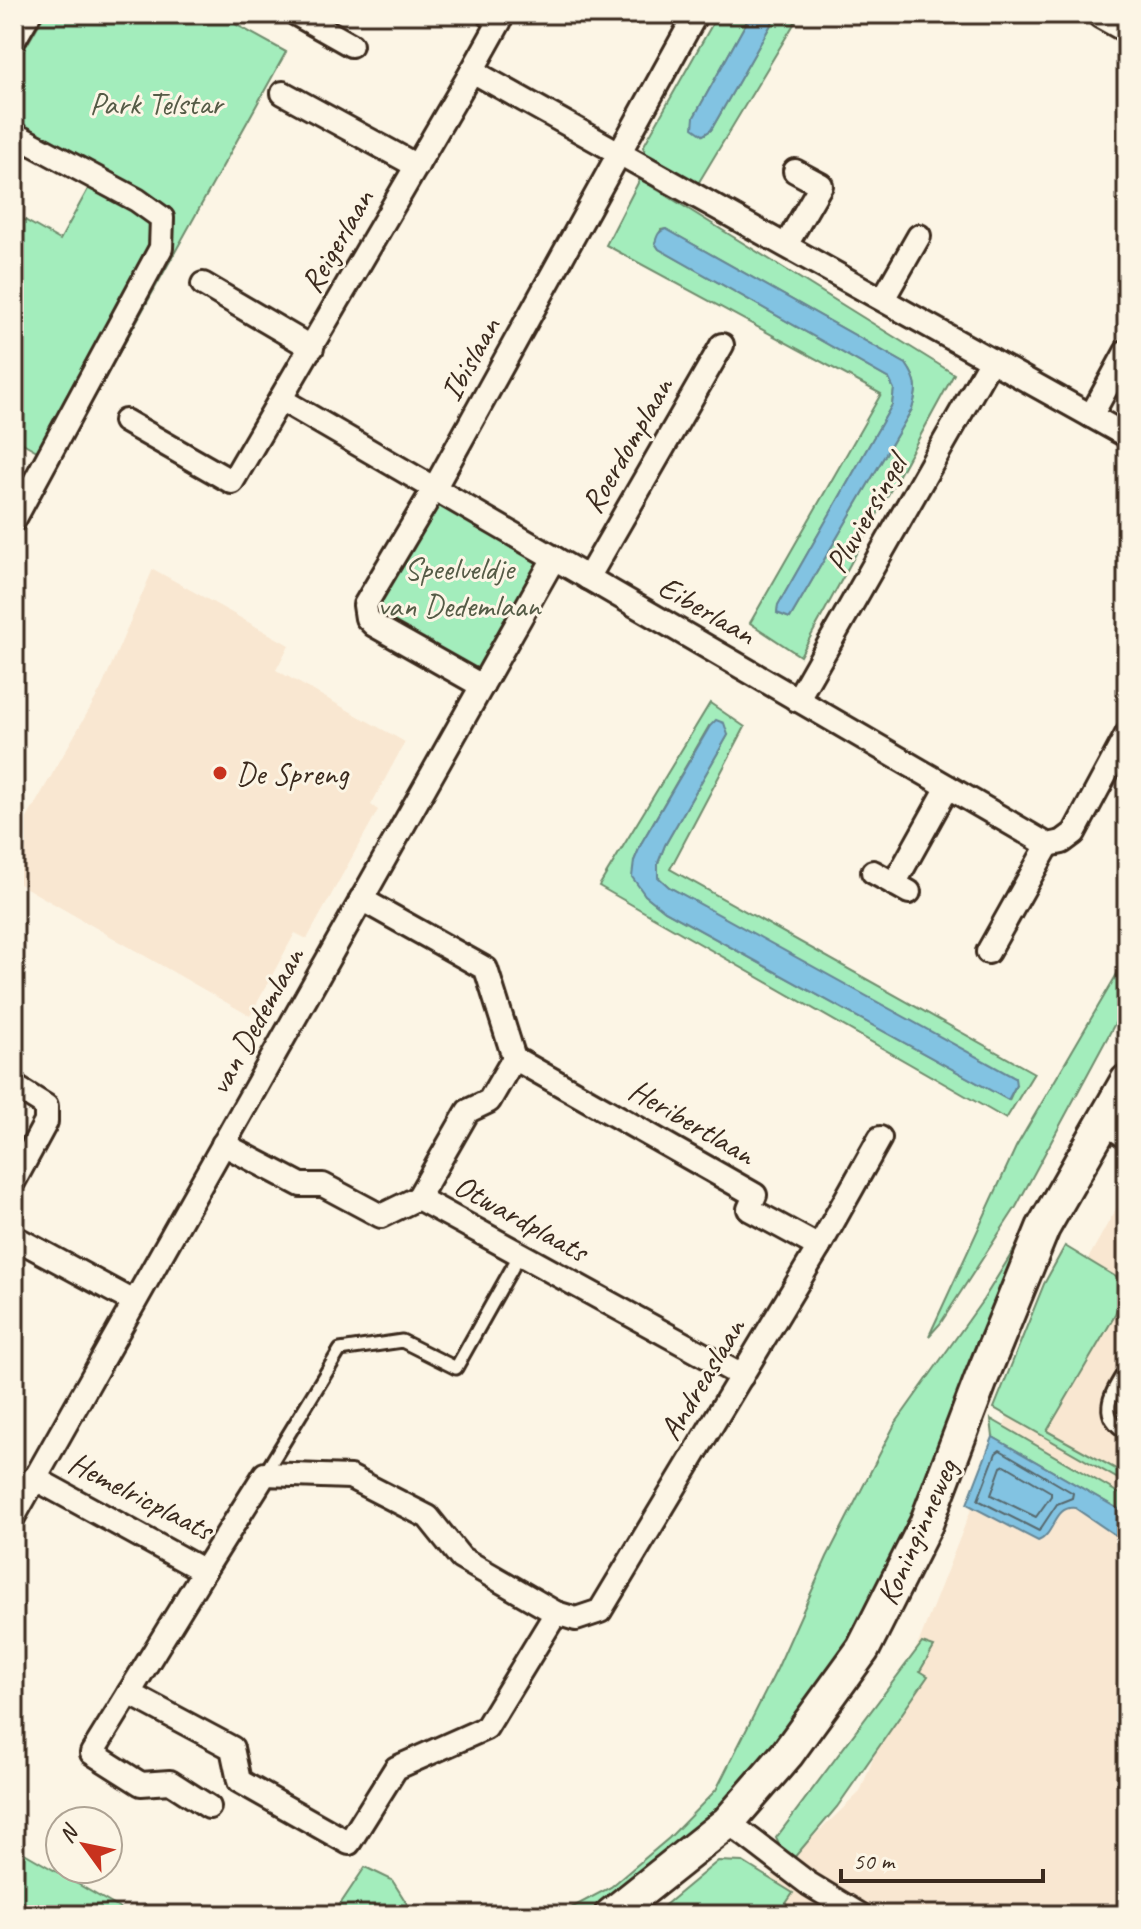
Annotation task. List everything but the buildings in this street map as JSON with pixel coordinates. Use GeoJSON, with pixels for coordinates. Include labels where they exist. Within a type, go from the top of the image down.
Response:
{"type":"FeatureCollection","features":[{"type":"Feature","properties":{"kind":"main road","name":"Koninginneweg"},"geometry":{"type":"LineString","coordinates":[[611,1915],[728,1822],[787,1754],[863,1649],[926,1524],[1043,1228],[1114,1135],[1127,1081]]}},
{"type":"Feature","properties":{"kind":"street"},"geometry":{"type":"LineString","coordinates":[[14,40],[29,14]]}},
{"type":"Feature","properties":{"kind":"street"},"geometry":{"type":"LineString","coordinates":[[296,14],[351,45]]}},
{"type":"Feature","properties":{"kind":"street","name":"Reigerlaan"},"geometry":{"type":"LineString","coordinates":[[125,421],[232,482],[500,21],[488,14]]}},
{"type":"Feature","properties":{"kind":"street","name":"Ibislaan"},"geometry":{"type":"LineString","coordinates":[[482,686],[374,625],[367,618],[365,605],[434,489],[696,14]]}},
{"type":"Feature","properties":{"kind":"street"},"geometry":{"type":"LineString","coordinates":[[1102,14],[1127,28]]}},
{"type":"Feature","properties":{"kind":"street"},"geometry":{"type":"LineString","coordinates":[[472,71],[1127,436]]}},
{"type":"Feature","properties":{"kind":"street"},"geometry":{"type":"LineString","coordinates":[[283,93],[417,166]]}},
{"type":"Feature","properties":{"kind":"street"},"geometry":{"type":"LineString","coordinates":[[14,134],[137,200],[162,218],[161,248],[14,520]]}},
{"type":"Feature","properties":{"kind":"street"},"geometry":{"type":"LineString","coordinates":[[786,245],[821,185],[795,171]]}},
{"type":"Feature","properties":{"kind":"street"},"geometry":{"type":"LineString","coordinates":[[883,299],[919,236]]}},
{"type":"Feature","properties":{"kind":"street"},"geometry":{"type":"LineString","coordinates":[[203,284],[312,348]]}},
{"type":"Feature","properties":{"kind":"street","name":"Roerdomplaan"},"geometry":{"type":"LineString","coordinates":[[588,578],[722,345]]}},
{"type":"Feature","properties":{"kind":"street"},"geometry":{"type":"LineString","coordinates":[[1091,416],[1126,352]]}},
{"type":"Feature","properties":{"kind":"street","name":"Pluviersingel"},"geometry":{"type":"LineString","coordinates":[[797,700],[991,360]]}},
{"type":"Feature","properties":{"kind":"street"},"geometry":{"type":"LineString","coordinates":[[282,400],[434,489]]}},
{"type":"Feature","properties":{"kind":"street","name":"Eiberlaan"},"geometry":{"type":"LineString","coordinates":[[434,489],[1048,845]]}},
{"type":"Feature","properties":{"kind":"street","name":"van Dedemlaan"},"geometry":{"type":"LineString","coordinates":[[14,1516],[554,558]]}},
{"type":"Feature","properties":{"kind":"street"},"geometry":{"type":"LineString","coordinates":[[988,952],[1048,845],[1062,842],[1074,833],[1127,734]]}},
{"type":"Feature","properties":{"kind":"street"},"geometry":{"type":"LineString","coordinates":[[873,872],[902,888],[948,787]]}},
{"type":"Feature","properties":{"kind":"street"},"geometry":{"type":"LineString","coordinates":[[361,899],[486,969],[514,1058],[489,1101],[468,1111],[418,1198]]}},
{"type":"Feature","properties":{"kind":"street","name":"Heribertlaan"},"geometry":{"type":"LineString","coordinates":[[514,1058],[755,1195],[749,1209],[819,1247]]}},
{"type":"Feature","properties":{"kind":"street"},"geometry":{"type":"LineString","coordinates":[[14,1086],[46,1106],[46,1122],[14,1181]]}},
{"type":"Feature","properties":{"kind":"street","name":"Andreaslaan"},"geometry":{"type":"LineString","coordinates":[[556,1613],[576,1619],[600,1611],[819,1247],[880,1138]]}},
{"type":"Feature","properties":{"kind":"street","name":"Otwardplaats"},"geometry":{"type":"LineString","coordinates":[[223,1144],[301,1185],[323,1185],[381,1216],[418,1198],[742,1376]]}},
{"type":"Feature","properties":{"kind":"street"},"geometry":{"type":"LineString","coordinates":[[14,1237],[134,1302]]}},
{"type":"Feature","properties":{"kind":"street"},"geometry":{"type":"LineString","coordinates":[[129,1693],[232,1748],[239,1781],[349,1843],[396,1768],[486,1728],[556,1613],[461,1558],[428,1517],[350,1477],[265,1474]]}},
{"type":"Feature","properties":{"kind":"street","name":"Hemelricplaats"},"geometry":{"type":"LineString","coordinates":[[34,1478],[204,1571],[265,1474]]}},
{"type":"Feature","properties":{"kind":"street"},"geometry":{"type":"LineString","coordinates":[[204,1571],[92,1753],[141,1784],[170,1782],[209,1807]]}},
{"type":"Feature","properties":{"kind":"street"},"geometry":{"type":"LineString","coordinates":[[728,1822],[809,1884],[860,1915]]}},
{"type":"Feature","properties":{"kind":"lane","name":"Hemelricplaats"},"geometry":{"type":"LineString","coordinates":[[265,1474],[340,1350],[402,1341],[456,1368],[520,1254]]}},
{"type":"Feature","properties":{"kind":"lane"},"geometry":{"type":"LineString","coordinates":[[1127,1367],[1109,1399],[1108,1414],[1116,1427],[1127,1433]]}},
{"type":"Feature","properties":{"kind":"shaded area","name":"De Spreng"},"geometry":{"type":"Polygon","coordinates":[[[153,569],[289,645],[276,670],[405,742],[371,805],[378,810],[307,939],[295,933],[250,1016],[14,881],[14,841],[101,689],[153,569]]]}},
{"type":"Feature","properties":{"kind":"shaded area"},"geometry":{"type":"Polygon","coordinates":[[[1127,1189],[1127,1915],[732,1915],[860,1792],[1025,1372],[1127,1189]]]}},
{"type":"Feature","properties":{"kind":"green space","name":"Park Telstar"},"geometry":{"type":"Polygon","coordinates":[[[45,14],[217,14],[286,52],[58,463],[14,438],[14,214],[60,240],[98,171],[14,126],[14,67],[45,14]]]}},
{"type":"Feature","properties":{"kind":"green space"},"geometry":{"type":"Polygon","coordinates":[[[718,14],[751,14],[694,117],[703,135],[711,130],[777,14],[800,14],[696,187],[650,163],[643,147],[718,14]]]}},
{"type":"Feature","properties":{"kind":"green space"},"geometry":{"type":"Polygon","coordinates":[[[640,179],[954,374],[800,656],[750,623],[881,394],[606,245],[640,179]],[[666,229],[661,230],[655,243],[659,249],[889,379],[894,389],[892,405],[778,605],[777,613],[790,618],[912,409],[916,385],[906,364],[666,229]]]}},
{"type":"Feature","properties":{"kind":"green space","name":"Speelveldje van Dedemlaan"},"geometry":{"type":"Polygon","coordinates":[[[437,499],[549,559],[479,680],[379,620],[374,608],[437,499]]]}},
{"type":"Feature","properties":{"kind":"green space"},"geometry":{"type":"Polygon","coordinates":[[[710,703],[745,727],[670,869],[1034,1073],[1006,1119],[599,886],[710,703]],[[709,726],[642,842],[634,861],[645,895],[665,911],[1009,1100],[1016,1085],[669,887],[658,877],[658,863],[665,845],[728,735],[709,726]]]}},
{"type":"Feature","properties":{"kind":"green space"},"geometry":{"type":"Polygon","coordinates":[[[1127,957],[1127,1001],[1016,1207],[940,1324],[929,1336],[1016,1147],[1127,957]]]}},
{"type":"Feature","properties":{"kind":"green space"},"geometry":{"type":"Polygon","coordinates":[[[1041,1206],[1045,1208],[1011,1263],[910,1530],[884,1585],[801,1719],[705,1827],[654,1870],[592,1915],[558,1915],[611,1887],[669,1838],[716,1790],[777,1669],[827,1557],[895,1424],[983,1300],[1041,1206]]]}},
{"type":"Feature","properties":{"kind":"green space"},"geometry":{"type":"Polygon","coordinates":[[[1065,1246],[1126,1283],[1114,1317],[1047,1431],[1127,1475],[1127,1484],[994,1408],[1044,1284],[1065,1246]]]}},
{"type":"Feature","properties":{"kind":"green space"},"geometry":{"type":"Polygon","coordinates":[[[991,1419],[1127,1498],[1127,1514],[993,1437],[991,1419]]]}},
{"type":"Feature","properties":{"kind":"green space"},"geometry":{"type":"Polygon","coordinates":[[[922,1643],[934,1647],[920,1671],[928,1676],[837,1807],[793,1859],[776,1838],[922,1643]]]}},
{"type":"Feature","properties":{"kind":"green space"},"geometry":{"type":"Polygon","coordinates":[[[14,1847],[44,1864],[44,1885],[79,1885],[131,1915],[14,1915],[14,1847]]]}},
{"type":"Feature","properties":{"kind":"green space"},"geometry":{"type":"Polygon","coordinates":[[[718,1861],[743,1862],[793,1893],[778,1915],[653,1915],[718,1861]]]}},
{"type":"Feature","properties":{"kind":"green space"},"geometry":{"type":"Polygon","coordinates":[[[365,1867],[392,1880],[414,1915],[333,1915],[365,1867]]]}},
{"type":"Feature","properties":{"kind":"water"},"geometry":{"type":"Polygon","coordinates":[[[751,14],[777,14],[711,130],[703,135],[693,128],[694,117],[751,14]]]}},
{"type":"Feature","properties":{"kind":"water"},"geometry":{"type":"Polygon","coordinates":[[[666,229],[906,364],[915,380],[912,409],[790,618],[777,613],[778,605],[892,405],[894,389],[889,379],[659,249],[656,238],[666,229]]]}},
{"type":"Feature","properties":{"kind":"water"},"geometry":{"type":"Polygon","coordinates":[[[716,720],[724,723],[728,735],[665,845],[658,863],[658,877],[669,887],[1015,1078],[1016,1085],[1008,1100],[665,911],[645,895],[632,877],[634,861],[642,842],[716,720]]]}},
{"type":"Feature","properties":{"kind":"water"},"geometry":{"type":"Polygon","coordinates":[[[993,1437],[1127,1514],[1127,1543],[1075,1508],[1063,1511],[1044,1538],[1038,1541],[967,1504],[993,1437]]]}},
{"type":"Feature","properties":{"kind":"place","name":"De Spreng"},"geometry":{"type":"Point","coordinates":[220,773]}}]}
